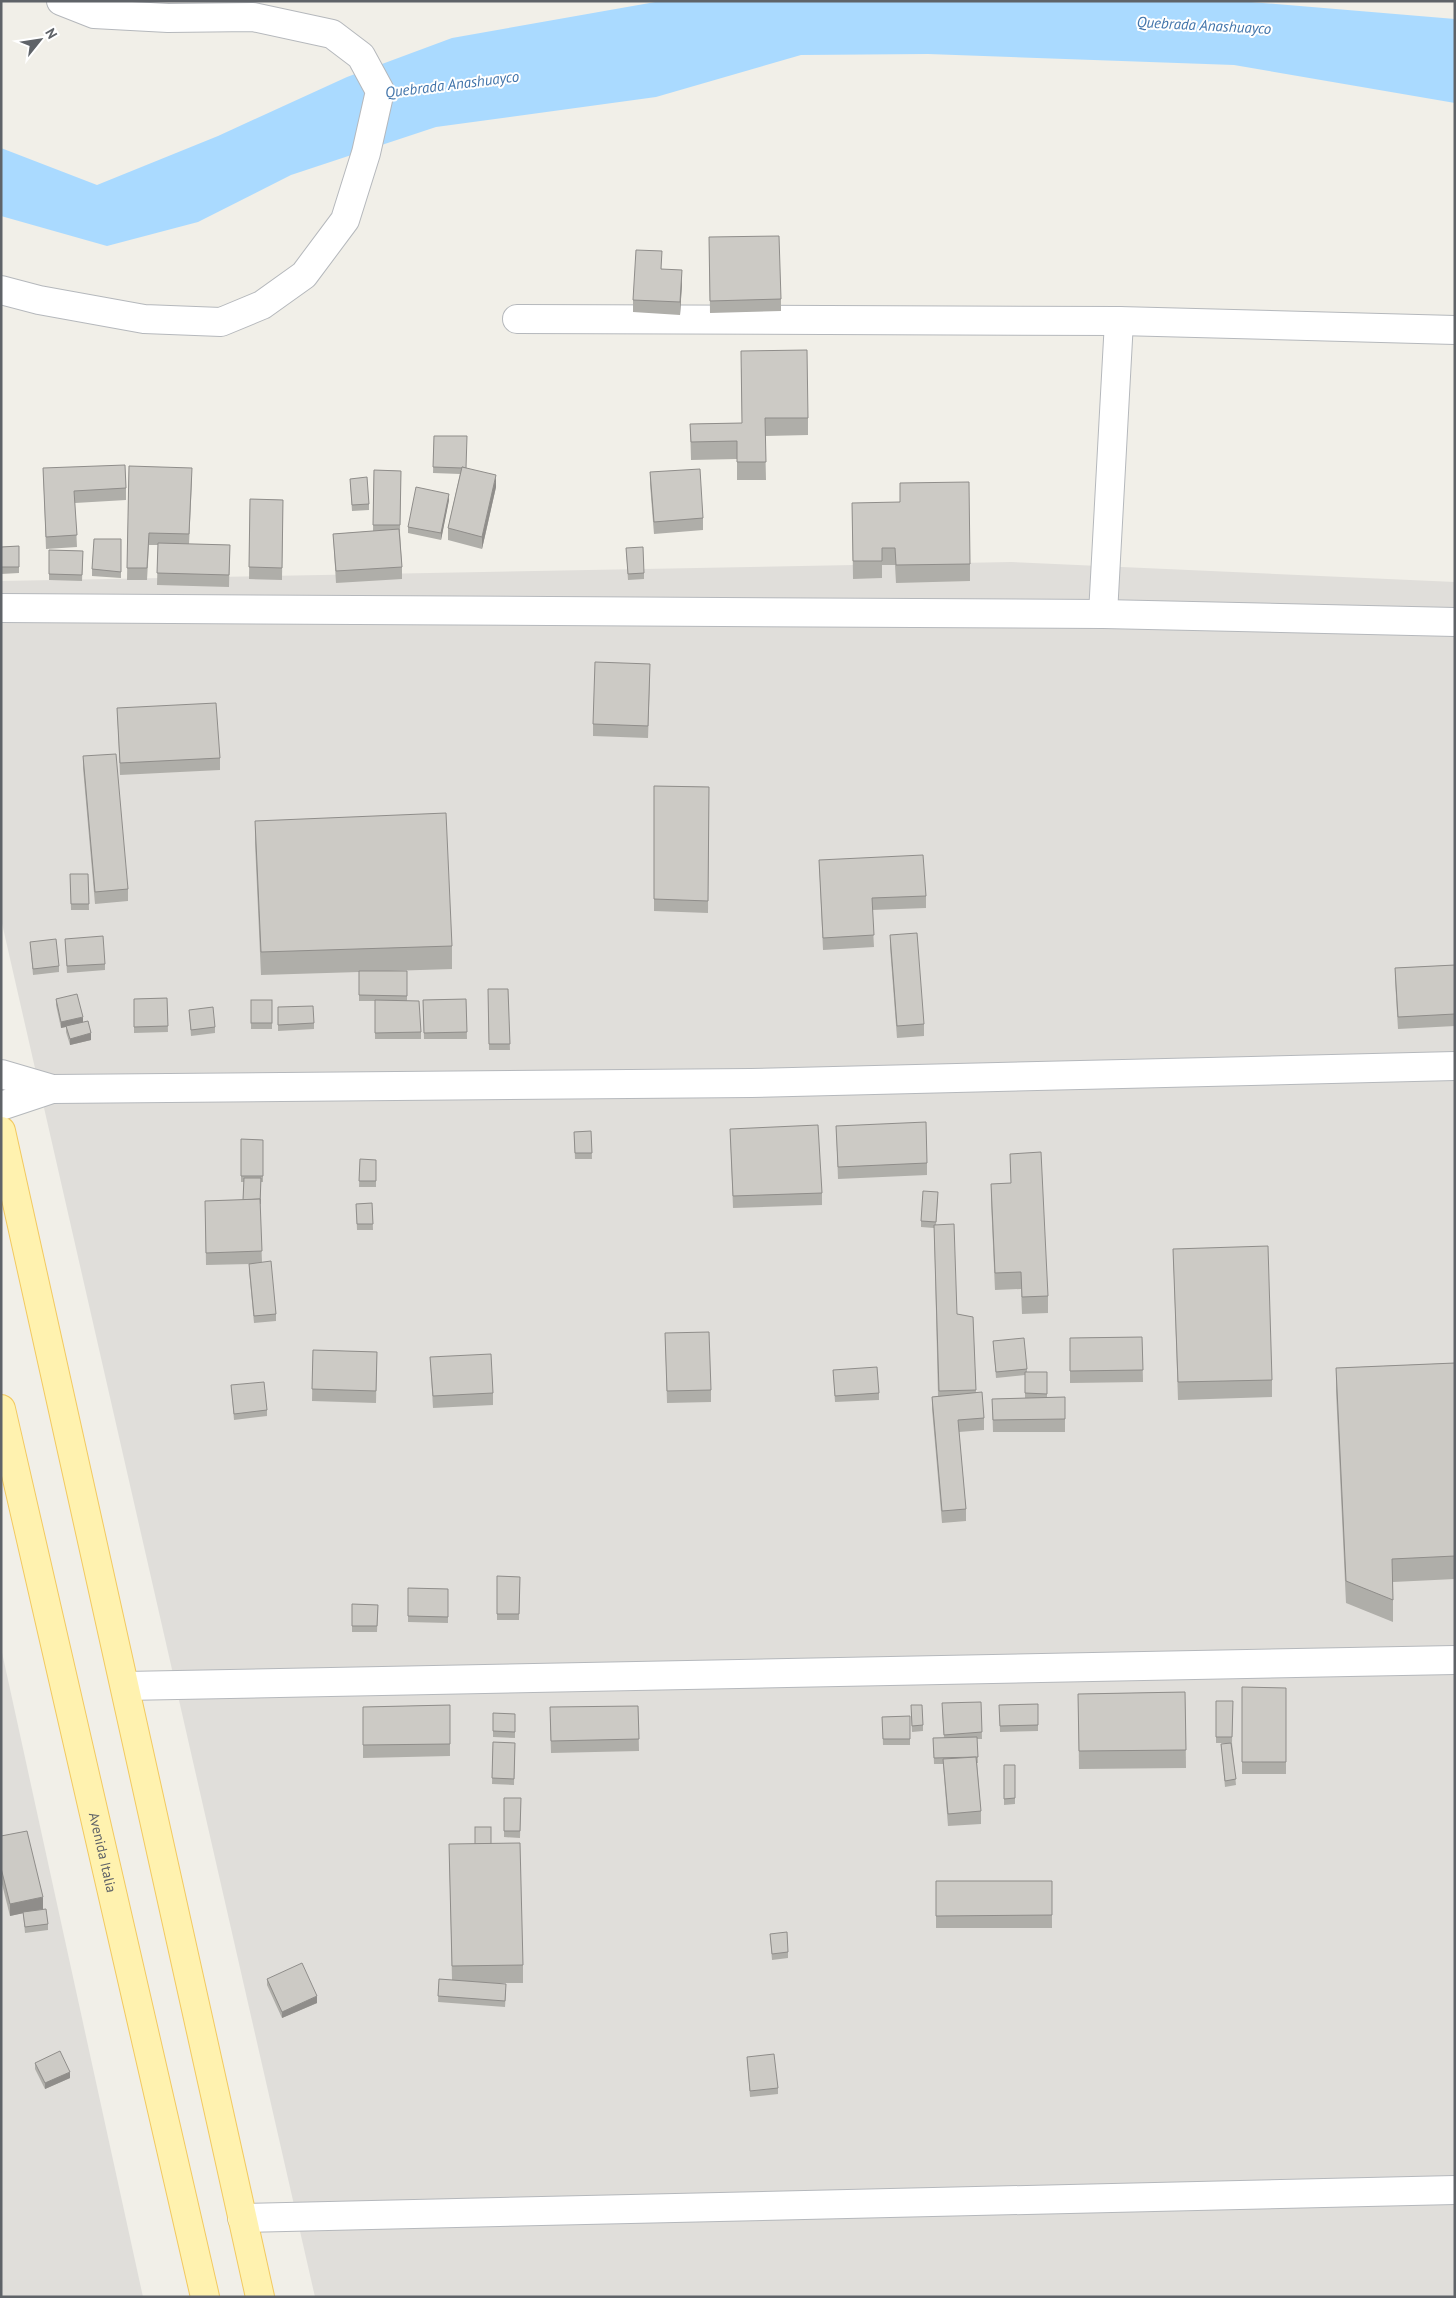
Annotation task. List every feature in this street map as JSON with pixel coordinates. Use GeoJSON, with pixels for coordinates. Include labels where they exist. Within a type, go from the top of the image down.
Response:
{"type":"FeatureCollection","features":[{"type":"Feature","properties":{"kind":"main road"},"geometry":{"type":"LineString","coordinates":[[1,1131],[260,2297]]}},
{"type":"Feature","properties":{"kind":"main road","name":"Avenida Italia"},"geometry":{"type":"LineString","coordinates":[[1,1409],[205,2297]]}},
{"type":"Feature","properties":{"kind":"street"},"geometry":{"type":"LineString","coordinates":[[1,290],[39,300],[144,319],[221,322],[262,305],[304,275],[345,220],[366,153],[380,91],[360,56],[332,34],[252,18],[168,18],[94,14],[61,1]]}},
{"type":"Feature","properties":{"kind":"street"},"geometry":{"type":"LineString","coordinates":[[517,319],[1119,322],[1455,330]]}},
{"type":"Feature","properties":{"kind":"street"},"geometry":{"type":"LineString","coordinates":[[1103,614],[1119,322]]}},
{"type":"Feature","properties":{"kind":"street"},"geometry":{"type":"LineString","coordinates":[[1,608],[1103,614],[1455,622]]}},
{"type":"Feature","properties":{"kind":"street"},"geometry":{"type":"LineString","coordinates":[[1,1074],[52,1089],[751,1083],[1455,1066]]}},
{"type":"Feature","properties":{"kind":"street"},"geometry":{"type":"LineString","coordinates":[[1,1106],[52,1089]]}},
{"type":"Feature","properties":{"kind":"street"},"geometry":{"type":"LineString","coordinates":[[125,1686],[1455,1660]]}},
{"type":"Feature","properties":{"kind":"street"},"geometry":{"type":"LineString","coordinates":[[242,2218],[1455,2190]]}},
{"type":"Feature","properties":{"kind":"shaded area"},"geometry":{"type":"Polygon","coordinates":[[[1011,562],[1455,582],[1455,2297],[315,2297],[1,919],[1,581],[1011,562]]]}},
{"type":"Feature","properties":{"kind":"shaded area"},"geometry":{"type":"Polygon","coordinates":[[[1,1648],[143,2297],[1,2297],[1,1648]]]}},
{"type":"Feature","properties":{"kind":"water","name":"Quebrada Anashuayco"},"geometry":{"type":"Polygon","coordinates":[[[661,1],[1239,1],[1455,19],[1455,103],[1234,65],[928,54],[801,55],[656,97],[436,127],[291,175],[198,222],[107,246],[1,216],[1,148],[97,185],[218,136],[347,77],[452,38],[661,1]]]}},
{"type":"Feature","properties":{"kind":"building"},"geometry":{"type":"Polygon","coordinates":[[[779,236],[781,299],[710,301],[709,237],[779,236]]]}},
{"type":"Feature","properties":{"kind":"building"},"geometry":{"type":"Polygon","coordinates":[[[636,250],[662,251],[661,269],[682,270],[680,302],[633,300],[636,250]]]}},
{"type":"Feature","properties":{"kind":"building"},"geometry":{"type":"Polygon","coordinates":[[[807,350],[808,418],[765,418],[766,462],[737,462],[737,441],[691,442],[690,424],[742,423],[741,351],[807,350]]]}},
{"type":"Feature","properties":{"kind":"building"},"geometry":{"type":"Polygon","coordinates":[[[434,436],[467,436],[466,468],[433,467],[434,436]]]}},
{"type":"Feature","properties":{"kind":"building"},"geometry":{"type":"Polygon","coordinates":[[[125,465],[126,488],[74,491],[77,535],[46,537],[43,468],[125,465]]]}},
{"type":"Feature","properties":{"kind":"building"},"geometry":{"type":"Polygon","coordinates":[[[129,466],[192,468],[189,534],[149,533],[147,568],[127,568],[129,466]]]}},
{"type":"Feature","properties":{"kind":"building"},"geometry":{"type":"Polygon","coordinates":[[[462,467],[496,475],[482,537],[448,528],[462,467]]]}},
{"type":"Feature","properties":{"kind":"building"},"geometry":{"type":"Polygon","coordinates":[[[700,469],[703,518],[654,522],[650,472],[700,469]]]}},
{"type":"Feature","properties":{"kind":"building"},"geometry":{"type":"Polygon","coordinates":[[[374,470],[401,471],[400,525],[373,525],[374,470]]]}},
{"type":"Feature","properties":{"kind":"building"},"geometry":{"type":"Polygon","coordinates":[[[367,477],[369,504],[352,505],[350,479],[367,477]]]}},
{"type":"Feature","properties":{"kind":"building"},"geometry":{"type":"Polygon","coordinates":[[[969,482],[970,564],[896,565],[895,548],[882,548],[882,561],[853,561],[852,503],[900,502],[900,483],[969,482]]]}},
{"type":"Feature","properties":{"kind":"building"},"geometry":{"type":"Polygon","coordinates":[[[416,487],[449,494],[441,533],[408,527],[416,487]]]}},
{"type":"Feature","properties":{"kind":"building"},"geometry":{"type":"Polygon","coordinates":[[[250,499],[283,500],[282,568],[249,567],[250,499]]]}},
{"type":"Feature","properties":{"kind":"building"},"geometry":{"type":"Polygon","coordinates":[[[399,529],[402,567],[336,571],[333,534],[399,529]]]}},
{"type":"Feature","properties":{"kind":"building"},"geometry":{"type":"Polygon","coordinates":[[[94,539],[121,539],[121,572],[92,569],[94,539]]]}},
{"type":"Feature","properties":{"kind":"building"},"geometry":{"type":"Polygon","coordinates":[[[158,543],[230,545],[229,575],[157,573],[158,543]]]}},
{"type":"Feature","properties":{"kind":"building"},"geometry":{"type":"Polygon","coordinates":[[[19,546],[19,567],[1,567],[1,547],[19,546]]]}},
{"type":"Feature","properties":{"kind":"building"},"geometry":{"type":"Polygon","coordinates":[[[643,547],[644,573],[628,574],[626,548],[643,547]]]}},
{"type":"Feature","properties":{"kind":"building"},"geometry":{"type":"Polygon","coordinates":[[[49,550],[83,551],[82,575],[49,574],[49,550]]]}},
{"type":"Feature","properties":{"kind":"building"},"geometry":{"type":"Polygon","coordinates":[[[595,662],[650,664],[648,726],[593,724],[595,662]]]}},
{"type":"Feature","properties":{"kind":"building"},"geometry":{"type":"Polygon","coordinates":[[[216,703],[220,758],[120,763],[117,708],[216,703]]]}},
{"type":"Feature","properties":{"kind":"building"},"geometry":{"type":"Polygon","coordinates":[[[116,754],[128,889],[95,892],[83,756],[116,754]]]}},
{"type":"Feature","properties":{"kind":"building"},"geometry":{"type":"Polygon","coordinates":[[[654,786],[709,787],[708,901],[654,899],[654,786]]]}},
{"type":"Feature","properties":{"kind":"building"},"geometry":{"type":"Polygon","coordinates":[[[446,813],[452,946],[261,952],[255,821],[446,813]]]}},
{"type":"Feature","properties":{"kind":"building"},"geometry":{"type":"Polygon","coordinates":[[[923,855],[926,896],[872,898],[874,935],[823,938],[819,860],[923,855]]]}},
{"type":"Feature","properties":{"kind":"building"},"geometry":{"type":"Polygon","coordinates":[[[70,874],[88,874],[89,904],[71,904],[70,874]]]}},
{"type":"Feature","properties":{"kind":"building"},"geometry":{"type":"Polygon","coordinates":[[[917,933],[924,1024],[897,1026],[890,935],[917,933]]]}},
{"type":"Feature","properties":{"kind":"building"},"geometry":{"type":"Polygon","coordinates":[[[103,936],[105,964],[67,966],[65,939],[103,936]]]}},
{"type":"Feature","properties":{"kind":"building"},"geometry":{"type":"Polygon","coordinates":[[[56,939],[59,966],[33,969],[30,942],[56,939]]]}},
{"type":"Feature","properties":{"kind":"building"},"geometry":{"type":"Polygon","coordinates":[[[1455,965],[1455,1014],[1398,1017],[1395,968],[1455,965]]]}},
{"type":"Feature","properties":{"kind":"building"},"geometry":{"type":"Polygon","coordinates":[[[359,971],[407,971],[407,996],[359,995],[359,971]]]}},
{"type":"Feature","properties":{"kind":"building"},"geometry":{"type":"Polygon","coordinates":[[[488,989],[508,989],[510,1044],[489,1044],[488,989]]]}},
{"type":"Feature","properties":{"kind":"building"},"geometry":{"type":"Polygon","coordinates":[[[77,994],[83,1017],[61,1022],[56,999],[77,994]]]}},
{"type":"Feature","properties":{"kind":"building"},"geometry":{"type":"Polygon","coordinates":[[[167,998],[168,1026],[134,1027],[134,999],[167,998]]]}},
{"type":"Feature","properties":{"kind":"building"},"geometry":{"type":"Polygon","coordinates":[[[466,999],[467,1032],[424,1033],[423,1000],[466,999]]]}},
{"type":"Feature","properties":{"kind":"building"},"geometry":{"type":"Polygon","coordinates":[[[251,1000],[272,1000],[272,1023],[251,1023],[251,1000]]]}},
{"type":"Feature","properties":{"kind":"building"},"geometry":{"type":"Polygon","coordinates":[[[375,1000],[419,1001],[421,1032],[375,1033],[375,1000]]]}},
{"type":"Feature","properties":{"kind":"building"},"geometry":{"type":"Polygon","coordinates":[[[313,1006],[314,1023],[278,1025],[278,1007],[313,1006]]]}},
{"type":"Feature","properties":{"kind":"building"},"geometry":{"type":"Polygon","coordinates":[[[213,1007],[215,1027],[191,1030],[189,1010],[213,1007]]]}},
{"type":"Feature","properties":{"kind":"building"},"geometry":{"type":"Polygon","coordinates":[[[88,1021],[91,1033],[70,1039],[66,1026],[88,1021]]]}},
{"type":"Feature","properties":{"kind":"building"},"geometry":{"type":"Polygon","coordinates":[[[926,1122],[927,1163],[838,1167],[836,1126],[926,1122]]]}},
{"type":"Feature","properties":{"kind":"building"},"geometry":{"type":"Polygon","coordinates":[[[818,1125],[822,1193],[733,1196],[730,1129],[818,1125]]]}},
{"type":"Feature","properties":{"kind":"building"},"geometry":{"type":"Polygon","coordinates":[[[591,1131],[592,1153],[575,1153],[574,1132],[591,1131]]]}},
{"type":"Feature","properties":{"kind":"building"},"geometry":{"type":"Polygon","coordinates":[[[241,1139],[263,1140],[263,1176],[241,1176],[241,1139]]]}},
{"type":"Feature","properties":{"kind":"building"},"geometry":{"type":"Polygon","coordinates":[[[1041,1152],[1048,1296],[1022,1297],[1021,1272],[995,1273],[991,1184],[1011,1183],[1010,1154],[1041,1152]]]}},
{"type":"Feature","properties":{"kind":"building"},"geometry":{"type":"Polygon","coordinates":[[[360,1159],[376,1160],[376,1181],[359,1181],[360,1159]]]}},
{"type":"Feature","properties":{"kind":"building"},"geometry":{"type":"Polygon","coordinates":[[[244,1178],[261,1178],[260,1204],[260,1199],[243,1200],[244,1178]]]}},
{"type":"Feature","properties":{"kind":"building"},"geometry":{"type":"Polygon","coordinates":[[[923,1191],[938,1192],[936,1222],[921,1221],[923,1191]]]}},
{"type":"Feature","properties":{"kind":"building"},"geometry":{"type":"Polygon","coordinates":[[[260,1199],[262,1251],[206,1253],[205,1201],[260,1199]]]}},
{"type":"Feature","properties":{"kind":"building"},"geometry":{"type":"Polygon","coordinates":[[[372,1203],[373,1224],[357,1224],[356,1204],[372,1203]]]}},
{"type":"Feature","properties":{"kind":"building"},"geometry":{"type":"Polygon","coordinates":[[[954,1224],[957,1314],[973,1317],[976,1390],[939,1391],[934,1225],[954,1224]]]}},
{"type":"Feature","properties":{"kind":"building"},"geometry":{"type":"Polygon","coordinates":[[[1268,1246],[1272,1380],[1178,1382],[1173,1249],[1268,1246]]]}},
{"type":"Feature","properties":{"kind":"building"},"geometry":{"type":"Polygon","coordinates":[[[271,1261],[276,1314],[254,1316],[249,1264],[271,1261]]]}},
{"type":"Feature","properties":{"kind":"building"},"geometry":{"type":"Polygon","coordinates":[[[709,1332],[711,1390],[667,1391],[665,1333],[709,1332]]]}},
{"type":"Feature","properties":{"kind":"building"},"geometry":{"type":"Polygon","coordinates":[[[1142,1337],[1143,1370],[1070,1371],[1070,1338],[1142,1337]]]}},
{"type":"Feature","properties":{"kind":"building"},"geometry":{"type":"Polygon","coordinates":[[[1024,1338],[1027,1369],[996,1372],[993,1341],[1024,1338]]]}},
{"type":"Feature","properties":{"kind":"building"},"geometry":{"type":"Polygon","coordinates":[[[313,1350],[377,1352],[376,1391],[312,1389],[313,1350]]]}},
{"type":"Feature","properties":{"kind":"building"},"geometry":{"type":"Polygon","coordinates":[[[491,1354],[493,1393],[433,1396],[430,1357],[491,1354]]]}},
{"type":"Feature","properties":{"kind":"building"},"geometry":{"type":"Polygon","coordinates":[[[1455,1363],[1455,1556],[1392,1559],[1393,1600],[1346,1581],[1336,1368],[1455,1363]]]}},
{"type":"Feature","properties":{"kind":"building"},"geometry":{"type":"Polygon","coordinates":[[[877,1367],[879,1393],[835,1396],[833,1370],[877,1367]]]}},
{"type":"Feature","properties":{"kind":"building"},"geometry":{"type":"Polygon","coordinates":[[[1025,1372],[1047,1372],[1047,1394],[1025,1393],[1025,1372]]]}},
{"type":"Feature","properties":{"kind":"building"},"geometry":{"type":"Polygon","coordinates":[[[264,1382],[267,1410],[234,1414],[231,1385],[264,1382]]]}},
{"type":"Feature","properties":{"kind":"building"},"geometry":{"type":"Polygon","coordinates":[[[982,1392],[984,1418],[958,1420],[966,1509],[942,1511],[932,1397],[982,1392]]]}},
{"type":"Feature","properties":{"kind":"building"},"geometry":{"type":"Polygon","coordinates":[[[1065,1397],[1065,1419],[993,1420],[992,1399],[1065,1397]]]}},
{"type":"Feature","properties":{"kind":"building"},"geometry":{"type":"Polygon","coordinates":[[[497,1576],[520,1577],[519,1614],[497,1614],[497,1576]]]}},
{"type":"Feature","properties":{"kind":"building"},"geometry":{"type":"Polygon","coordinates":[[[408,1588],[448,1589],[448,1617],[408,1616],[408,1588]]]}},
{"type":"Feature","properties":{"kind":"building"},"geometry":{"type":"Polygon","coordinates":[[[352,1604],[378,1605],[377,1626],[352,1626],[352,1604]]]}},
{"type":"Feature","properties":{"kind":"building"},"geometry":{"type":"Polygon","coordinates":[[[1242,1687],[1286,1688],[1286,1762],[1242,1762],[1242,1687]]]}},
{"type":"Feature","properties":{"kind":"building"},"geometry":{"type":"Polygon","coordinates":[[[1185,1692],[1186,1750],[1079,1751],[1078,1694],[1185,1692]]]}},
{"type":"Feature","properties":{"kind":"building"},"geometry":{"type":"Polygon","coordinates":[[[1216,1701],[1233,1701],[1232,1737],[1216,1737],[1216,1701]]]}},
{"type":"Feature","properties":{"kind":"building"},"geometry":{"type":"Polygon","coordinates":[[[981,1702],[982,1732],[944,1735],[942,1703],[981,1702]]]}},
{"type":"Feature","properties":{"kind":"building"},"geometry":{"type":"Polygon","coordinates":[[[1038,1704],[1038,1725],[1000,1726],[999,1705],[1038,1704]]]}},
{"type":"Feature","properties":{"kind":"building"},"geometry":{"type":"Polygon","coordinates":[[[450,1705],[450,1744],[363,1745],[363,1707],[450,1705]]]}},
{"type":"Feature","properties":{"kind":"building"},"geometry":{"type":"Polygon","coordinates":[[[911,1705],[922,1705],[923,1725],[912,1726],[911,1705]]]}},
{"type":"Feature","properties":{"kind":"building"},"geometry":{"type":"Polygon","coordinates":[[[638,1706],[639,1739],[551,1741],[550,1707],[638,1706]]]}},
{"type":"Feature","properties":{"kind":"building"},"geometry":{"type":"Polygon","coordinates":[[[493,1713],[515,1714],[515,1732],[493,1731],[493,1713]]]}},
{"type":"Feature","properties":{"kind":"building"},"geometry":{"type":"Polygon","coordinates":[[[910,1716],[910,1739],[883,1739],[882,1717],[910,1716]]]}},
{"type":"Feature","properties":{"kind":"building"},"geometry":{"type":"Polygon","coordinates":[[[977,1737],[978,1757],[934,1758],[933,1738],[977,1737]]]}},
{"type":"Feature","properties":{"kind":"building"},"geometry":{"type":"Polygon","coordinates":[[[493,1742],[515,1743],[514,1779],[492,1778],[493,1742]]]}},
{"type":"Feature","properties":{"kind":"building"},"geometry":{"type":"Polygon","coordinates":[[[1231,1743],[1236,1779],[1225,1781],[1221,1744],[1231,1743]]]}},
{"type":"Feature","properties":{"kind":"building"},"geometry":{"type":"Polygon","coordinates":[[[976,1757],[981,1811],[948,1814],[943,1759],[976,1757]]]}},
{"type":"Feature","properties":{"kind":"building"},"geometry":{"type":"Polygon","coordinates":[[[1004,1765],[1015,1765],[1015,1798],[1004,1799],[1004,1765]]]}},
{"type":"Feature","properties":{"kind":"building"},"geometry":{"type":"Polygon","coordinates":[[[504,1798],[521,1798],[520,1831],[504,1831],[504,1798]]]}},
{"type":"Feature","properties":{"kind":"building"},"geometry":{"type":"Polygon","coordinates":[[[475,1827],[491,1827],[491,1844],[475,1844],[475,1827]]]}},
{"type":"Feature","properties":{"kind":"building"},"geometry":{"type":"Polygon","coordinates":[[[27,1831],[43,1897],[10,1904],[1,1868],[1,1836],[27,1831]]]}},
{"type":"Feature","properties":{"kind":"building"},"geometry":{"type":"Polygon","coordinates":[[[520,1843],[523,1965],[452,1966],[449,1844],[520,1843]]]}},
{"type":"Feature","properties":{"kind":"building"},"geometry":{"type":"Polygon","coordinates":[[[936,1881],[1052,1881],[1052,1915],[936,1916],[936,1881]]]}},
{"type":"Feature","properties":{"kind":"building"},"geometry":{"type":"Polygon","coordinates":[[[46,1909],[48,1924],[25,1927],[23,1912],[46,1909]]]}},
{"type":"Feature","properties":{"kind":"building"},"geometry":{"type":"Polygon","coordinates":[[[787,1932],[788,1952],[772,1954],[770,1934],[787,1932]]]}},
{"type":"Feature","properties":{"kind":"building"},"geometry":{"type":"Polygon","coordinates":[[[302,1963],[317,1996],[282,2012],[267,1979],[302,1963]]]}},
{"type":"Feature","properties":{"kind":"building"},"geometry":{"type":"Polygon","coordinates":[[[439,1979],[506,1984],[505,2001],[438,1996],[439,1979]]]}},
{"type":"Feature","properties":{"kind":"building"},"geometry":{"type":"Polygon","coordinates":[[[60,2051],[70,2072],[45,2083],[35,2063],[60,2051]]]}},
{"type":"Feature","properties":{"kind":"building"},"geometry":{"type":"Polygon","coordinates":[[[774,2054],[778,2088],[750,2091],[747,2057],[774,2054]]]}}]}
